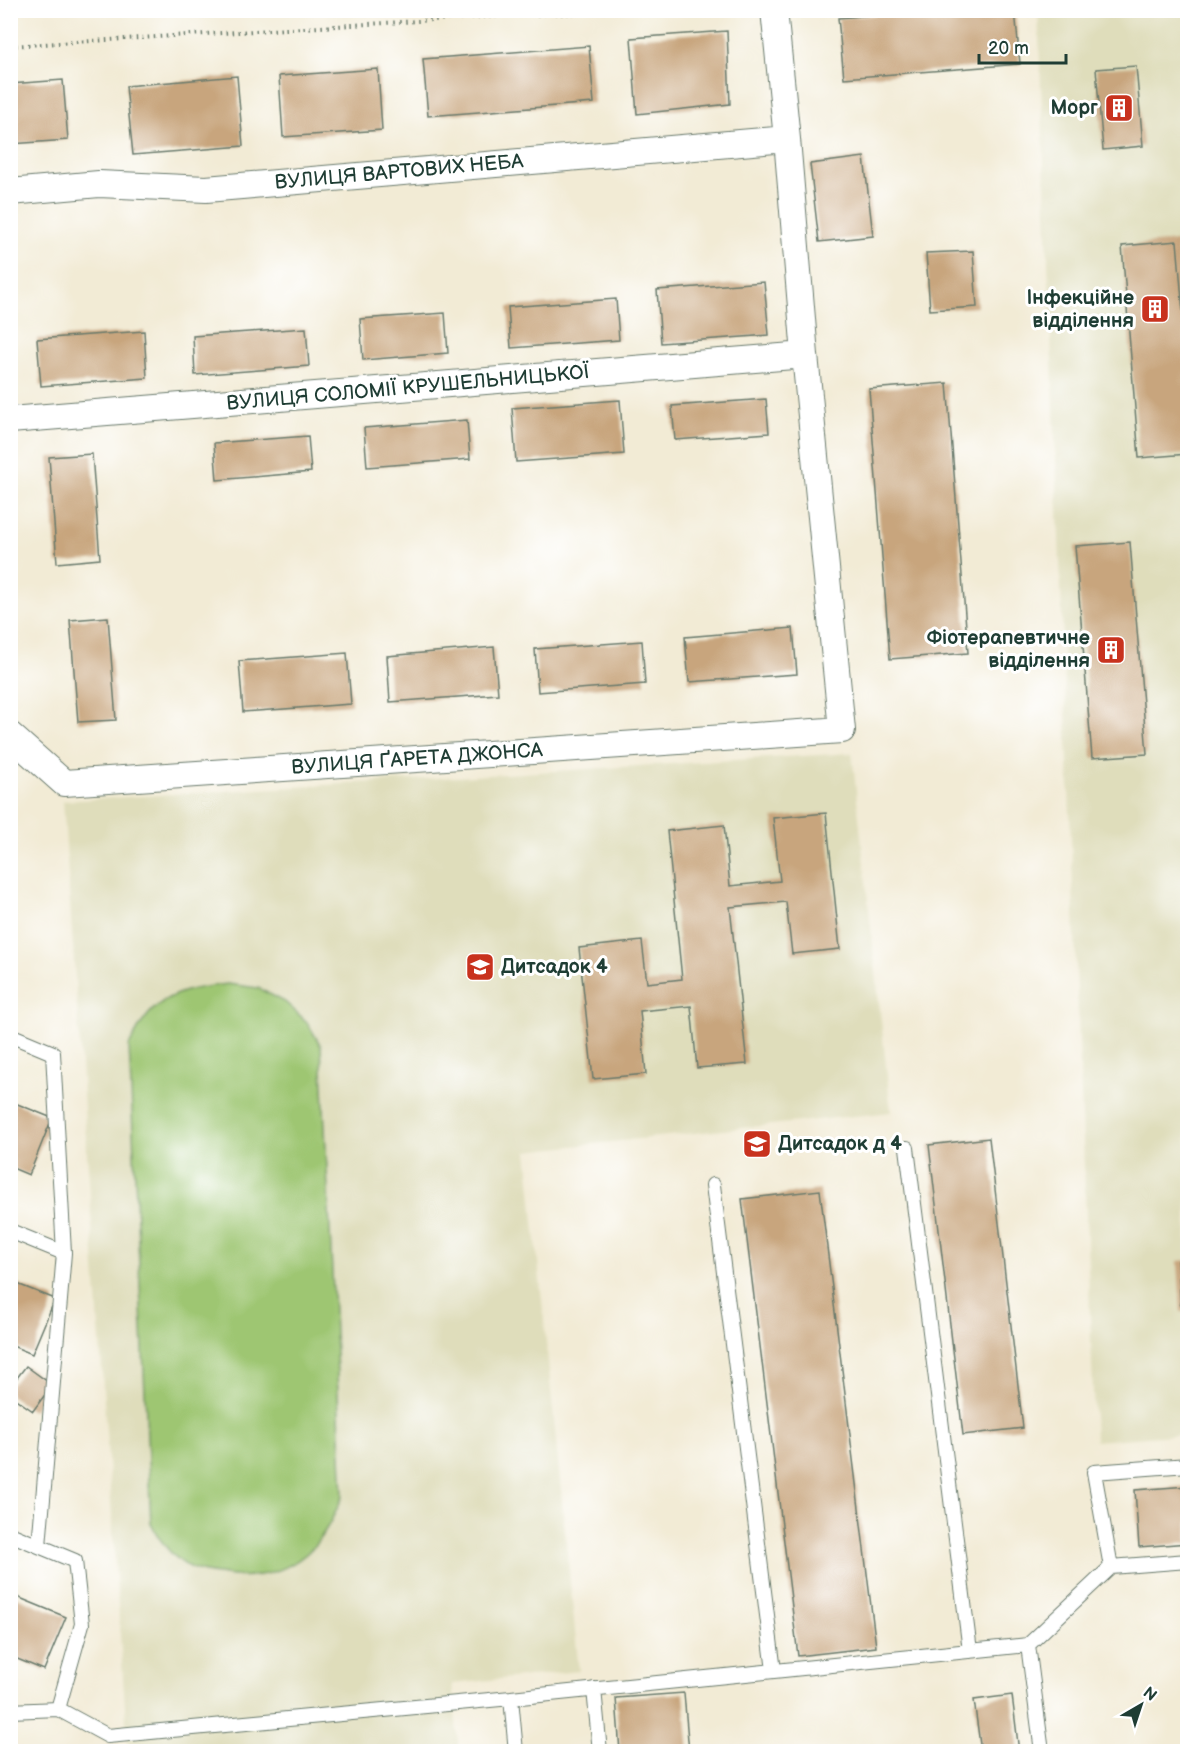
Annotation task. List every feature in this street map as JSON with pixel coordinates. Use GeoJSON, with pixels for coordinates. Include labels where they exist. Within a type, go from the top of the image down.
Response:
{"type":"FeatureCollection","features":[{"type":"Feature","properties":{"kind":"street"},"geometry":{"type":"LineString","coordinates":[[774,10],[788,139],[805,355]]}},
{"type":"Feature","properties":{"kind":"street","name":"ВУЛИЦЯ ВАРТОВИХ НЕБА"},"geometry":{"type":"LineString","coordinates":[[10,192],[99,184],[206,189],[788,139]]}},
{"type":"Feature","properties":{"kind":"street","name":"ВУЛИЦЯ СОЛОМІЇ КРУШЕЛЬНИЦЬКОЇ"},"geometry":{"type":"LineString","coordinates":[[10,420],[805,355]]}},
{"type":"Feature","properties":{"kind":"street","name":"ВУЛИЦЯ ҐАРЕТА ДЖОНСА"},"geometry":{"type":"LineString","coordinates":[[10,735],[64,783],[842,730],[805,355]]}},
{"type":"Feature","properties":{"kind":"lane"},"geometry":{"type":"LineString","coordinates":[[10,1035],[53,1053],[64,1253],[39,1546]]}},
{"type":"Feature","properties":{"kind":"lane"},"geometry":{"type":"LineString","coordinates":[[907,1148],[970,1651]]}},
{"type":"Feature","properties":{"kind":"lane"},"geometry":{"type":"LineString","coordinates":[[713,1185],[774,1671]]}},
{"type":"Feature","properties":{"kind":"lane"},"geometry":{"type":"LineString","coordinates":[[10,1231],[64,1253]]}},
{"type":"Feature","properties":{"kind":"lane"},"geometry":{"type":"LineString","coordinates":[[1111,1567],[1094,1472],[1188,1465]]}},
{"type":"Feature","properties":{"kind":"lane"},"geometry":{"type":"LineString","coordinates":[[10,1534],[75,1560],[82,1624],[58,1709]]}},
{"type":"Feature","properties":{"kind":"lane"},"geometry":{"type":"LineString","coordinates":[[10,1711],[58,1709],[108,1736],[511,1698],[1028,1645],[1111,1567],[1188,1561]]}},
{"type":"Feature","properties":{"kind":"lane"},"geometry":{"type":"LineString","coordinates":[[1028,1645],[1042,1752]]}},
{"type":"Feature","properties":{"kind":"lane"},"geometry":{"type":"LineString","coordinates":[[594,1689],[600,1752]]}},
{"type":"Feature","properties":{"kind":"lane"},"geometry":{"type":"LineString","coordinates":[[511,1698],[516,1752]]}},
{"type":"Feature","properties":{"kind":"path"},"geometry":{"type":"LineString","coordinates":[[10,46],[488,17],[658,10]]}},
{"type":"Feature","properties":{"kind":"shaded area"},"geometry":{"type":"Polygon","coordinates":[[[1038,11],[1187,11],[1187,372],[1177,242],[1122,246],[1139,457],[1187,454],[1187,1434],[1095,1441],[1038,11]],[[1136,66],[1096,70],[1103,150],[1143,146],[1136,66]],[[1130,542],[1075,546],[1092,758],[1147,754],[1130,542]]]}},
{"type":"Feature","properties":{"kind":"shaded area"},"geometry":{"type":"Polygon","coordinates":[[[852,753],[891,1112],[527,1151],[579,1671],[452,1684],[459,1751],[128,1751],[63,801],[852,753]],[[826,813],[773,819],[780,881],[730,886],[724,825],[667,831],[682,979],[647,983],[642,941],[579,948],[594,1079],[640,1011],[691,1006],[697,1068],[746,1064],[730,907],[786,902],[792,954],[840,949],[826,813]]]}},
{"type":"Feature","properties":{"kind":"green space"},"geometry":{"type":"Polygon","coordinates":[[[228,984],[258,988],[285,1002],[307,1022],[321,1046],[343,1496],[323,1534],[306,1554],[286,1567],[253,1576],[230,1576],[191,1568],[178,1560],[168,1549],[151,1524],[129,1046],[147,1016],[168,999],[194,989],[228,984]]]}},
{"type":"Feature","properties":{"kind":"building"},"geometry":{"type":"Polygon","coordinates":[[[934,10],[1015,10],[1020,64],[844,78],[838,18],[934,10]]]}},
{"type":"Feature","properties":{"kind":"building"},"geometry":{"type":"Polygon","coordinates":[[[727,31],[730,104],[637,114],[631,38],[727,31]]]}},
{"type":"Feature","properties":{"kind":"building"},"geometry":{"type":"Polygon","coordinates":[[[589,46],[594,103],[428,116],[423,59],[589,46]]]}},
{"type":"Feature","properties":{"kind":"building","name":"Морг"},"geometry":{"type":"Polygon","coordinates":[[[1136,66],[1143,146],[1103,150],[1096,69],[1136,66]]]}},
{"type":"Feature","properties":{"kind":"building"},"geometry":{"type":"Polygon","coordinates":[[[378,69],[382,130],[283,137],[279,76],[378,69]]]}},
{"type":"Feature","properties":{"kind":"building"},"geometry":{"type":"Polygon","coordinates":[[[237,76],[243,146],[133,155],[126,86],[237,76]]]}},
{"type":"Feature","properties":{"kind":"building"},"geometry":{"type":"Polygon","coordinates":[[[63,80],[68,140],[10,144],[10,84],[63,80]]]}},
{"type":"Feature","properties":{"kind":"building"},"geometry":{"type":"Polygon","coordinates":[[[864,157],[873,236],[819,242],[810,164],[864,157]]]}},
{"type":"Feature","properties":{"kind":"building","name":"Інфекційне відділення"},"geometry":{"type":"Polygon","coordinates":[[[1177,241],[1188,372],[1188,454],[1139,458],[1122,246],[1177,241]]]}},
{"type":"Feature","properties":{"kind":"building"},"geometry":{"type":"Polygon","coordinates":[[[973,251],[977,307],[930,310],[926,253],[973,251]]]}},
{"type":"Feature","properties":{"kind":"building"},"geometry":{"type":"Polygon","coordinates":[[[764,282],[769,335],[661,343],[657,290],[764,282]]]}},
{"type":"Feature","properties":{"kind":"building"},"geometry":{"type":"Polygon","coordinates":[[[616,299],[619,340],[511,348],[508,307],[616,299]]]}},
{"type":"Feature","properties":{"kind":"building"},"geometry":{"type":"Polygon","coordinates":[[[445,313],[448,353],[363,360],[360,319],[445,313]]]}},
{"type":"Feature","properties":{"kind":"building"},"geometry":{"type":"Polygon","coordinates":[[[306,328],[309,366],[195,375],[193,336],[306,328]]]}},
{"type":"Feature","properties":{"kind":"building"},"geometry":{"type":"Polygon","coordinates":[[[144,331],[147,378],[41,386],[37,339],[144,331]]]}},
{"type":"Feature","properties":{"kind":"building"},"geometry":{"type":"Polygon","coordinates":[[[947,383],[968,653],[890,659],[869,389],[947,383]]]}},
{"type":"Feature","properties":{"kind":"building"},"geometry":{"type":"Polygon","coordinates":[[[766,399],[769,433],[675,440],[672,406],[766,399]]]}},
{"type":"Feature","properties":{"kind":"building"},"geometry":{"type":"Polygon","coordinates":[[[620,400],[624,454],[516,462],[512,408],[620,400]]]}},
{"type":"Feature","properties":{"kind":"building"},"geometry":{"type":"Polygon","coordinates":[[[467,420],[470,459],[367,467],[364,428],[467,420]]]}},
{"type":"Feature","properties":{"kind":"building"},"geometry":{"type":"Polygon","coordinates":[[[308,436],[311,472],[217,480],[214,443],[308,436]]]}},
{"type":"Feature","properties":{"kind":"building"},"geometry":{"type":"Polygon","coordinates":[[[92,454],[100,559],[57,563],[49,457],[92,454]]]}},
{"type":"Feature","properties":{"kind":"building","name":"Фіотерапевтичне відділення"},"geometry":{"type":"Polygon","coordinates":[[[1130,542],[1147,754],[1092,758],[1075,546],[1130,542]]]}},
{"type":"Feature","properties":{"kind":"building"},"geometry":{"type":"Polygon","coordinates":[[[108,617],[116,720],[78,722],[70,620],[108,617]]]}},
{"type":"Feature","properties":{"kind":"building"},"geometry":{"type":"Polygon","coordinates":[[[793,628],[797,674],[689,682],[685,637],[793,628]]]}},
{"type":"Feature","properties":{"kind":"building"},"geometry":{"type":"Polygon","coordinates":[[[642,641],[645,684],[538,692],[535,649],[642,641]]]}},
{"type":"Feature","properties":{"kind":"building"},"geometry":{"type":"Polygon","coordinates":[[[494,647],[498,694],[390,702],[387,656],[494,647]]]}},
{"type":"Feature","properties":{"kind":"building"},"geometry":{"type":"Polygon","coordinates":[[[347,653],[351,704],[243,712],[239,661],[347,653]]]}},
{"type":"Feature","properties":{"kind":"building"},"geometry":{"type":"Polygon","coordinates":[[[826,813],[840,949],[792,954],[786,902],[730,907],[747,1064],[697,1068],[691,1006],[640,1011],[646,1074],[593,1079],[579,948],[642,941],[647,983],[682,979],[667,831],[724,825],[730,886],[780,881],[773,818],[826,813]]]}},
{"type":"Feature","properties":{"kind":"building"},"geometry":{"type":"Polygon","coordinates":[[[10,1101],[52,1118],[29,1175],[10,1167],[10,1101]]]}},
{"type":"Feature","properties":{"kind":"building"},"geometry":{"type":"Polygon","coordinates":[[[989,1138],[1023,1428],[963,1435],[929,1145],[989,1138]]]}},
{"type":"Feature","properties":{"kind":"building"},"geometry":{"type":"Polygon","coordinates":[[[820,1190],[876,1647],[798,1656],[742,1199],[820,1190]]]}},
{"type":"Feature","properties":{"kind":"building"},"geometry":{"type":"Polygon","coordinates":[[[1188,1260],[1188,1312],[1181,1312],[1178,1261],[1188,1260]]]}},
{"type":"Feature","properties":{"kind":"building"},"geometry":{"type":"Polygon","coordinates":[[[10,1281],[55,1299],[32,1354],[10,1345],[10,1281]]]}},
{"type":"Feature","properties":{"kind":"building"},"geometry":{"type":"Polygon","coordinates":[[[26,1366],[52,1385],[33,1411],[10,1395],[10,1387],[26,1366]]]}},
{"type":"Feature","properties":{"kind":"building"},"geometry":{"type":"Polygon","coordinates":[[[1188,1486],[1188,1543],[1139,1547],[1135,1490],[1188,1486]]]}},
{"type":"Feature","properties":{"kind":"building"},"geometry":{"type":"Polygon","coordinates":[[[10,1594],[66,1617],[44,1670],[10,1656],[10,1594]]]}},
{"type":"Feature","properties":{"kind":"building"},"geometry":{"type":"Polygon","coordinates":[[[684,1693],[689,1752],[620,1752],[616,1698],[684,1693]]]}},
{"type":"Feature","properties":{"kind":"building"},"geometry":{"type":"Polygon","coordinates":[[[1012,1695],[1019,1752],[981,1752],[974,1700],[1012,1695]]]}},
{"type":"Feature","properties":{"kind":"place","name":"Морг"},"geometry":{"type":"Point","coordinates":[1119,108]}},
{"type":"Feature","properties":{"kind":"place","name":"Інфекційне відділення"},"geometry":{"type":"Point","coordinates":[1155,309]}},
{"type":"Feature","properties":{"kind":"place","name":"Фіотерапевтичне відділення"},"geometry":{"type":"Point","coordinates":[1111,650]}},
{"type":"Feature","properties":{"kind":"place","name":"Дитсадок 4"},"geometry":{"type":"Point","coordinates":[480,967]}},
{"type":"Feature","properties":{"kind":"place","name":"Дитсадок д 4"},"geometry":{"type":"Point","coordinates":[757,1144]}}]}
